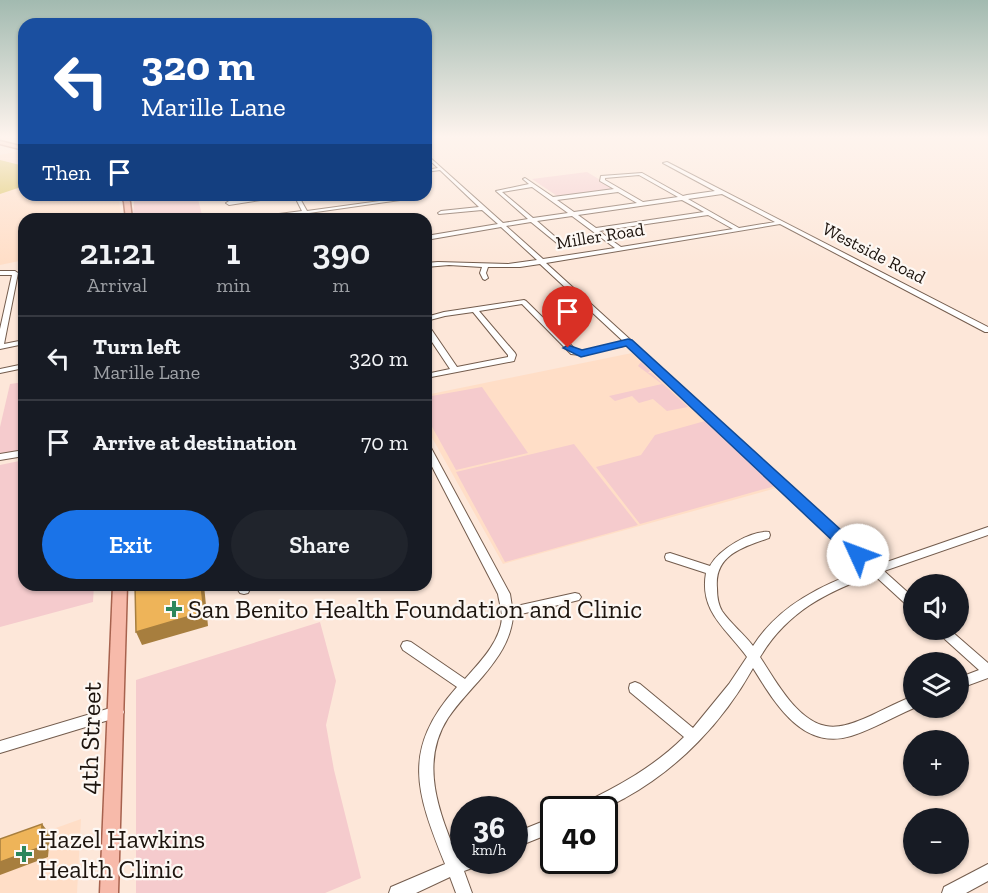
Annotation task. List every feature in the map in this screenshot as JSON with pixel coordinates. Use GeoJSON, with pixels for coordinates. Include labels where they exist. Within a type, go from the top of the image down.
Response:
{"type":"FeatureCollection","features":[{"type":"Feature","properties":{"kind":"main road","name":"4th Street"},"geometry":{"type":"LineString","coordinates":[[109,893],[120,591]]}},
{"type":"Feature","properties":{"kind":"street"},"geometry":{"type":"LineString","coordinates":[[452,180],[903,595]]}},
{"type":"Feature","properties":{"kind":"street"},"geometry":{"type":"LineString","coordinates":[[526,180],[619,248]]}},
{"type":"Feature","properties":{"kind":"street"},"geometry":{"type":"LineString","coordinates":[[602,180],[642,204]]}},
{"type":"Feature","properties":{"kind":"street"},"geometry":{"type":"LineString","coordinates":[[650,180],[737,229]]}},
{"type":"Feature","properties":{"kind":"street","name":"Westside Road"},"geometry":{"type":"LineString","coordinates":[[695,180],[988,330]]}},
{"type":"Feature","properties":{"kind":"street"},"geometry":{"type":"LineString","coordinates":[[533,186],[498,191],[558,242]]}},
{"type":"Feature","properties":{"kind":"street"},"geometry":{"type":"LineString","coordinates":[[553,199],[619,190]]}},
{"type":"Feature","properties":{"kind":"street"},"geometry":{"type":"LineString","coordinates":[[432,237],[721,193]]}},
{"type":"Feature","properties":{"kind":"street"},"geometry":{"type":"LineString","coordinates":[[229,203],[244,201]]}},
{"type":"Feature","properties":{"kind":"street"},"geometry":{"type":"LineString","coordinates":[[299,201],[305,212]]}},
{"type":"Feature","properties":{"kind":"street"},"geometry":{"type":"LineString","coordinates":[[298,213],[369,201]]}},
{"type":"Feature","properties":{"kind":"street"},"geometry":{"type":"LineString","coordinates":[[441,213],[482,208]]}},
{"type":"Feature","properties":{"kind":"street"},"geometry":{"type":"LineString","coordinates":[[595,230],[710,213]]}},
{"type":"Feature","properties":{"kind":"street","name":"Miller Road"},"geometry":{"type":"LineString","coordinates":[[432,264],[468,260],[485,266],[541,261],[779,223]]}},
{"type":"Feature","properties":{"kind":"street"},"geometry":{"type":"LineString","coordinates":[[484,278],[485,266]]}},
{"type":"Feature","properties":{"kind":"street"},"geometry":{"type":"LineString","coordinates":[[0,273],[13,272],[14,277],[2,321],[0,347],[18,343]]}},
{"type":"Feature","properties":{"kind":"street"},"geometry":{"type":"LineString","coordinates":[[432,317],[524,302],[568,348],[581,353],[628,343]]}},
{"type":"Feature","properties":{"kind":"street"},"geometry":{"type":"LineString","coordinates":[[432,375],[511,359],[512,355],[474,309]]}},
{"type":"Feature","properties":{"kind":"street"},"geometry":{"type":"LineString","coordinates":[[432,337],[455,370]]}},
{"type":"Feature","properties":{"kind":"street"},"geometry":{"type":"LineString","coordinates":[[0,371],[18,367]]}},
{"type":"Feature","properties":{"kind":"street"},"geometry":{"type":"LineString","coordinates":[[0,457],[18,454]]}},
{"type":"Feature","properties":{"kind":"street"},"geometry":{"type":"LineString","coordinates":[[432,471],[504,594],[510,612],[501,646],[438,720],[428,745],[427,785],[433,808],[450,841]]}},
{"type":"Feature","properties":{"kind":"street"},"geometry":{"type":"LineString","coordinates":[[613,796],[639,783],[694,737],[718,711],[738,683],[752,656],[778,622],[801,604],[828,588],[988,531]]}},
{"type":"Feature","properties":{"kind":"street"},"geometry":{"type":"LineString","coordinates":[[765,535],[733,548],[712,571],[714,606],[720,617],[752,656],[767,681],[796,715],[817,731],[838,733],[851,730],[903,707]]}},
{"type":"Feature","properties":{"kind":"street"},"geometry":{"type":"LineString","coordinates":[[670,556],[712,571]]}},
{"type":"Feature","properties":{"kind":"street"},"geometry":{"type":"LineString","coordinates":[[510,612],[575,597]]}},
{"type":"Feature","properties":{"kind":"street"},"geometry":{"type":"LineString","coordinates":[[953,640],[988,671],[969,679]]}},
{"type":"Feature","properties":{"kind":"street"},"geometry":{"type":"LineString","coordinates":[[406,646],[465,686]]}},
{"type":"Feature","properties":{"kind":"street"},"geometry":{"type":"LineString","coordinates":[[635,688],[694,737]]}},
{"type":"Feature","properties":{"kind":"street"},"geometry":{"type":"LineString","coordinates":[[0,747],[117,712]]}},
{"type":"Feature","properties":{"kind":"street"},"geometry":{"type":"LineString","coordinates":[[397,893],[450,869]]}},
{"type":"Feature","properties":{"kind":"street"},"geometry":{"type":"LineString","coordinates":[[950,893],[988,872]]}},
{"type":"Feature","properties":{"kind":"street"},"geometry":{"type":"LineString","coordinates":[[463,874],[464,893]]}},
{"type":"Feature","properties":{"kind":"shaded area"},"geometry":{"type":"Polygon","coordinates":[[[0,180],[18,180],[18,201],[119,201],[120,213],[18,213],[18,261],[0,265],[0,180]]]}},
{"type":"Feature","properties":{"kind":"shaded area"},"geometry":{"type":"Polygon","coordinates":[[[0,180],[18,180],[18,188],[0,194],[0,180]]]}},
{"type":"Feature","properties":{"kind":"shaded area"},"geometry":{"type":"Polygon","coordinates":[[[533,180],[600,180],[617,190],[560,198],[533,180]]]}},
{"type":"Feature","properties":{"kind":"shaded area"},"geometry":{"type":"Polygon","coordinates":[[[134,201],[198,201],[202,213],[133,213],[134,201]]]}},
{"type":"Feature","properties":{"kind":"shaded area"},"geometry":{"type":"Polygon","coordinates":[[[632,353],[780,487],[503,564],[432,438],[432,394],[632,353]]]}},
{"type":"Feature","properties":{"kind":"shaded area"},"geometry":{"type":"Polygon","coordinates":[[[641,362],[650,371],[648,373],[651,373],[688,407],[667,411],[653,399],[639,403],[632,396],[615,401],[609,396],[662,384],[638,366],[641,362]]]}},
{"type":"Feature","properties":{"kind":"shaded area"},"geometry":{"type":"Polygon","coordinates":[[[18,383],[18,450],[0,454],[0,427],[10,384],[18,383]]]}},
{"type":"Feature","properties":{"kind":"shaded area"},"geometry":{"type":"Polygon","coordinates":[[[482,387],[528,453],[456,470],[432,427],[432,396],[482,387]]]}},
{"type":"Feature","properties":{"kind":"shaded area"},"geometry":{"type":"Polygon","coordinates":[[[705,421],[775,486],[640,524],[596,467],[641,455],[655,435],[705,421]]]}},
{"type":"Feature","properties":{"kind":"shaded area"},"geometry":{"type":"Polygon","coordinates":[[[574,444],[638,525],[505,562],[456,472],[574,444]]]}},
{"type":"Feature","properties":{"kind":"shaded area"},"geometry":{"type":"Polygon","coordinates":[[[18,461],[18,591],[94,591],[93,602],[0,627],[0,465],[18,461]]]}},
{"type":"Feature","properties":{"kind":"shaded area"},"geometry":{"type":"Polygon","coordinates":[[[320,622],[336,681],[326,725],[334,770],[361,878],[325,893],[136,893],[136,680],[320,622]]]}},
{"type":"Feature","properties":{"kind":"shaded area"},"geometry":{"type":"Polygon","coordinates":[[[81,819],[77,893],[0,893],[0,848],[81,819]]]}},
{"type":"Feature","properties":{"kind":"building"},"geometry":{"type":"Polygon","coordinates":[[[135,591],[202,591],[204,612],[136,632],[135,591]]]}},
{"type":"Feature","properties":{"kind":"building"},"geometry":{"type":"Polygon","coordinates":[[[42,824],[41,847],[0,862],[0,839],[42,824]]]}},
{"type":"Feature","properties":{"kind":"place","name":"San Benito Health Foundation and Clinic"},"geometry":{"type":"Point","coordinates":[174,609]}},
{"type":"Feature","properties":{"kind":"place","name":"Hazel Hawkins Health Clinic"},"geometry":{"type":"Point","coordinates":[24,854]}},
{"type":"Feature","properties":{"kind":"route"},"geometry":{"type":"LineString","coordinates":[[568,348],[581,353],[628,343],[858,555]]}}]}
